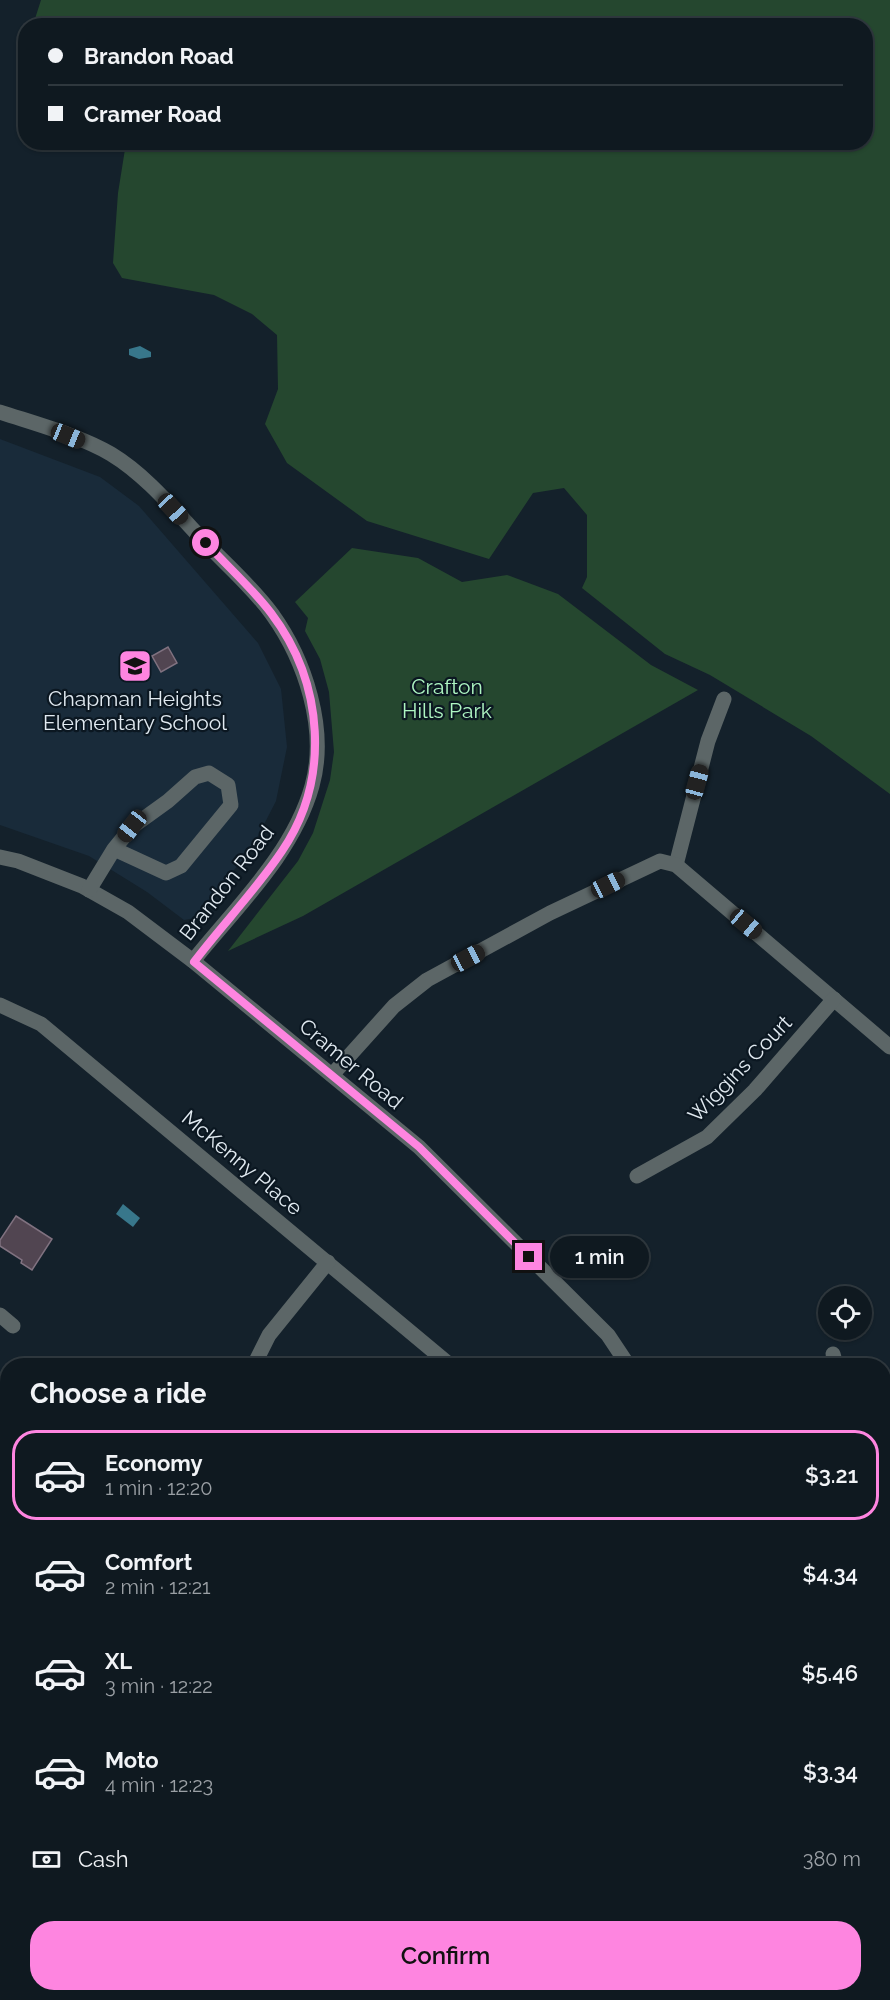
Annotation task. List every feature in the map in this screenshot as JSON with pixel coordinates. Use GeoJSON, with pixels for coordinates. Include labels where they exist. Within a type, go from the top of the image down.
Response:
{"type":"FeatureCollection","features":[{"type":"Feature","properties":{"kind":"street","name":"Brandon Road"},"geometry":{"type":"LineString","coordinates":[[0,412],[110,454],[157,491],[271,613],[290,643],[305,677],[316,739],[313,784],[301,819],[282,852],[194,962]]}},
{"type":"Feature","properties":{"kind":"street"},"geometry":{"type":"LineString","coordinates":[[676,865],[708,741],[724,699]]}},
{"type":"Feature","properties":{"kind":"street"},"geometry":{"type":"LineString","coordinates":[[89,890],[114,849],[132,826],[168,801],[195,777],[209,773],[228,785],[231,805],[181,867],[166,873],[114,849]]}},
{"type":"Feature","properties":{"kind":"street","name":"Cramer Road"},"geometry":{"type":"LineString","coordinates":[[0,857],[18,861],[89,890],[128,912],[194,962],[419,1147],[608,1335],[623,1358]]}},
{"type":"Feature","properties":{"kind":"street"},"geometry":{"type":"LineString","coordinates":[[332,1075],[394,1006],[427,980],[550,913],[660,861],[676,865],[890,1047]]}},
{"type":"Feature","properties":{"kind":"street","name":"Wiggins Court"},"geometry":{"type":"LineString","coordinates":[[637,1176],[707,1137],[755,1090],[834,999]]}},
{"type":"Feature","properties":{"kind":"street","name":"McKenny Place"},"geometry":{"type":"LineString","coordinates":[[0,1005],[41,1024],[442,1358]]}},
{"type":"Feature","properties":{"kind":"street"},"geometry":{"type":"LineString","coordinates":[[258,1358],[269,1335],[328,1262]]}},
{"type":"Feature","properties":{"kind":"street"},"geometry":{"type":"LineString","coordinates":[[0,1315],[13,1326]]}},
{"type":"Feature","properties":{"kind":"shaded area","name":"Chapman Heights Elementary School"},"geometry":{"type":"Polygon","coordinates":[[[0,439],[100,477],[139,506],[258,643],[281,689],[287,747],[276,801],[252,848],[195,918],[184,920],[147,892],[89,856],[0,825],[0,439]]]}},
{"type":"Feature","properties":{"kind":"green space"},"geometry":{"type":"Polygon","coordinates":[[[41,0],[890,0],[890,794],[811,736],[710,675],[665,654],[582,588],[587,577],[587,515],[564,488],[533,493],[489,559],[367,521],[287,463],[265,424],[278,389],[277,335],[252,314],[214,295],[122,278],[113,263],[118,193],[125,150],[873,150],[873,18],[35,18],[41,0]]]}},
{"type":"Feature","properties":{"kind":"green space","name":"Crafton Hills Park"},"geometry":{"type":"Polygon","coordinates":[[[352,548],[418,558],[462,582],[507,575],[558,594],[651,665],[698,690],[303,916],[228,951],[298,861],[313,833],[330,780],[334,752],[329,692],[320,659],[305,631],[308,618],[295,602],[352,548]]]}},
{"type":"Feature","properties":{"kind":"water"},"geometry":{"type":"Polygon","coordinates":[[[140,346],[151,352],[151,357],[139,359],[129,355],[129,349],[140,346]]]}},
{"type":"Feature","properties":{"kind":"water"},"geometry":{"type":"Polygon","coordinates":[[[123,1204],[140,1218],[133,1227],[116,1214],[123,1204]]]}},
{"type":"Feature","properties":{"kind":"building"},"geometry":{"type":"Polygon","coordinates":[[[168,647],[177,663],[161,672],[152,656],[168,647]]]}},
{"type":"Feature","properties":{"kind":"building"},"geometry":{"type":"Polygon","coordinates":[[[16,1216],[52,1239],[32,1270],[21,1263],[22,1260],[0,1246],[0,1240],[16,1216]]]}},
{"type":"Feature","properties":{"kind":"place","name":"Chapman Heights Elementary School"},"geometry":{"type":"Point","coordinates":[135,666]}},
{"type":"Feature","properties":{"kind":"route"},"geometry":{"type":"LineString","coordinates":[[206,543],[271,613],[290,643],[305,677],[311,699],[316,739],[313,784],[301,819],[282,852],[194,962],[419,1147],[529,1257]]}}]}
